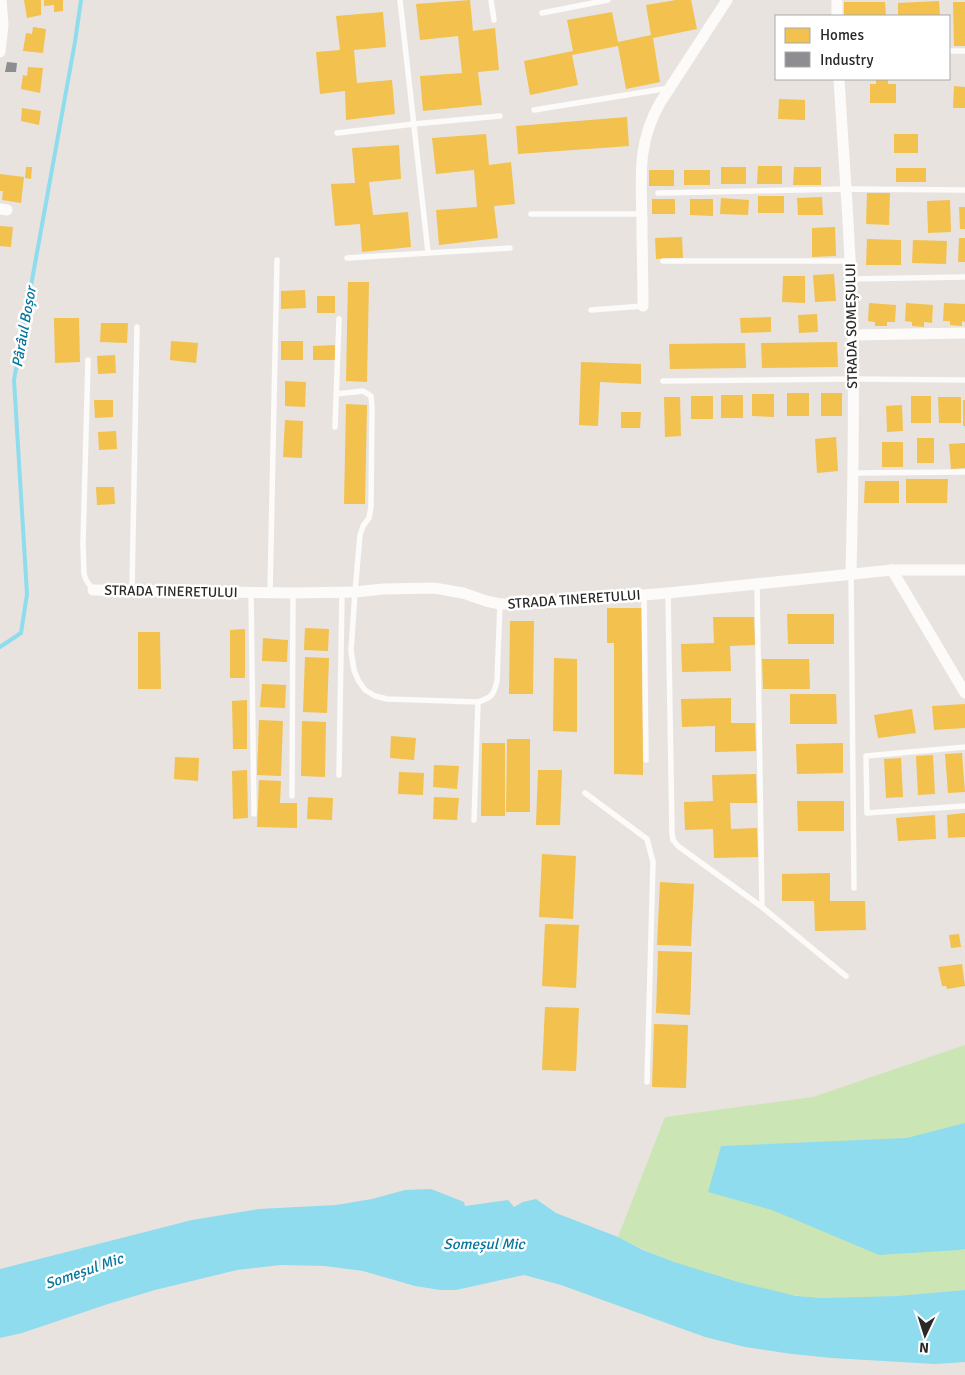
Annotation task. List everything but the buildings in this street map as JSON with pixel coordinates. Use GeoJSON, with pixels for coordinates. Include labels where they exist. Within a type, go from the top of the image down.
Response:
{"type":"FeatureCollection","features":[{"type":"Feature","properties":{"kind":"street"},"geometry":{"type":"LineString","coordinates":[[0,52],[3,25],[1,0]]}},
{"type":"Feature","properties":{"kind":"street"},"geometry":{"type":"LineString","coordinates":[[644,306],[640,181],[644,140],[652,117],[669,88],[727,0]]}},
{"type":"Feature","properties":{"kind":"street"},"geometry":{"type":"LineString","coordinates":[[837,0],[837,15]]}},
{"type":"Feature","properties":{"kind":"street","name":"STRADA SOMEȘULUI"},"geometry":{"type":"LineString","coordinates":[[839,80],[853,335],[851,573]]}},
{"type":"Feature","properties":{"kind":"street"},"geometry":{"type":"LineString","coordinates":[[853,335],[965,333]]}},
{"type":"Feature","properties":{"kind":"street"},"geometry":{"type":"LineString","coordinates":[[892,570],[965,693]]}},
{"type":"Feature","properties":{"kind":"street","name":"STRADA TINERETULUI"},"geometry":{"type":"LineString","coordinates":[[93,590],[132,589],[293,593],[434,588],[457,592],[486,602],[500,604],[559,602],[668,593],[892,570],[965,570]]}},
{"type":"Feature","properties":{"kind":"lane"},"geometry":{"type":"LineString","coordinates":[[400,0],[428,252]]}},
{"type":"Feature","properties":{"kind":"lane"},"geometry":{"type":"LineString","coordinates":[[491,0],[494,20]]}},
{"type":"Feature","properties":{"kind":"lane"},"geometry":{"type":"LineString","coordinates":[[542,13],[608,0]]}},
{"type":"Feature","properties":{"kind":"lane"},"geometry":{"type":"LineString","coordinates":[[950,51],[965,51]]}},
{"type":"Feature","properties":{"kind":"lane"},"geometry":{"type":"LineString","coordinates":[[534,110],[669,88]]}},
{"type":"Feature","properties":{"kind":"lane"},"geometry":{"type":"LineString","coordinates":[[338,133],[500,116]]}},
{"type":"Feature","properties":{"kind":"lane"},"geometry":{"type":"LineString","coordinates":[[658,193],[846,189],[965,190]]}},
{"type":"Feature","properties":{"kind":"lane"},"geometry":{"type":"LineString","coordinates":[[531,214],[641,214]]}},
{"type":"Feature","properties":{"kind":"lane"},"geometry":{"type":"LineString","coordinates":[[347,258],[510,248]]}},
{"type":"Feature","properties":{"kind":"lane"},"geometry":{"type":"LineString","coordinates":[[270,593],[277,260]]}},
{"type":"Feature","properties":{"kind":"lane"},"geometry":{"type":"LineString","coordinates":[[663,261],[850,261]]}},
{"type":"Feature","properties":{"kind":"lane"},"geometry":{"type":"LineString","coordinates":[[851,278],[965,277]]}},
{"type":"Feature","properties":{"kind":"lane"},"geometry":{"type":"LineString","coordinates":[[591,310],[644,306]]}},
{"type":"Feature","properties":{"kind":"lane"},"geometry":{"type":"LineString","coordinates":[[335,427],[339,319]]}},
{"type":"Feature","properties":{"kind":"lane"},"geometry":{"type":"LineString","coordinates":[[132,589],[138,327]]}},
{"type":"Feature","properties":{"kind":"lane"},"geometry":{"type":"LineString","coordinates":[[88,360],[83,544],[84,574],[93,590]]}},
{"type":"Feature","properties":{"kind":"lane"},"geometry":{"type":"LineString","coordinates":[[663,381],[965,380]]}},
{"type":"Feature","properties":{"kind":"lane"},"geometry":{"type":"LineString","coordinates":[[336,394],[363,391],[371,396],[372,407],[371,507],[369,518],[363,526],[360,535],[355,592],[352,651],[354,670],[358,680],[366,690],[375,696],[387,699],[478,702],[487,699],[494,692],[497,681],[500,604]]}},
{"type":"Feature","properties":{"kind":"lane"},"geometry":{"type":"LineString","coordinates":[[853,473],[965,472]]}},
{"type":"Feature","properties":{"kind":"lane"},"geometry":{"type":"LineString","coordinates":[[851,573],[854,888]]}},
{"type":"Feature","properties":{"kind":"lane"},"geometry":{"type":"LineString","coordinates":[[757,584],[762,907]]}},
{"type":"Feature","properties":{"kind":"lane"},"geometry":{"type":"LineString","coordinates":[[251,592],[254,814]]}},
{"type":"Feature","properties":{"kind":"lane"},"geometry":{"type":"LineString","coordinates":[[339,775],[342,592]]}},
{"type":"Feature","properties":{"kind":"lane"},"geometry":{"type":"LineString","coordinates":[[292,796],[293,593]]}},
{"type":"Feature","properties":{"kind":"lane"},"geometry":{"type":"LineString","coordinates":[[668,593],[673,840],[678,846],[762,907],[846,976]]}},
{"type":"Feature","properties":{"kind":"lane"},"geometry":{"type":"LineString","coordinates":[[644,595],[646,760]]}},
{"type":"Feature","properties":{"kind":"lane"},"geometry":{"type":"LineString","coordinates":[[474,820],[478,702]]}},
{"type":"Feature","properties":{"kind":"lane"},"geometry":{"type":"LineString","coordinates":[[965,747],[866,756],[866,813],[965,806]]}},
{"type":"Feature","properties":{"kind":"lane"},"geometry":{"type":"LineString","coordinates":[[584,793],[647,839],[653,862],[647,1082]]}},
{"type":"Feature","properties":{"kind":"green space"},"geometry":{"type":"Polygon","coordinates":[[[965,1045],[965,1290],[861,1298],[819,1298],[792,1295],[699,1271],[666,1259],[618,1237],[665,1117],[813,1097],[965,1045]]]}},
{"type":"Feature","properties":{"kind":"water"},"geometry":{"type":"Polygon","coordinates":[[[965,1123],[965,1249],[879,1255],[772,1210],[708,1192],[721,1146],[907,1138],[965,1123]]]}},
{"type":"Feature","properties":{"kind":"water","name":"Someșul Mic"},"geometry":{"type":"Polygon","coordinates":[[[431,1189],[464,1202],[465,1206],[508,1200],[514,1207],[523,1202],[536,1199],[556,1213],[618,1237],[643,1250],[674,1262],[738,1282],[796,1296],[824,1298],[897,1296],[965,1290],[965,1362],[935,1364],[832,1358],[745,1347],[705,1337],[561,1285],[524,1275],[456,1290],[440,1290],[415,1286],[363,1271],[325,1266],[281,1265],[237,1270],[155,1290],[22,1333],[0,1338],[0,1269],[192,1220],[259,1209],[336,1205],[372,1199],[405,1190],[431,1189]]]}},
{"type":"Feature","properties":{"kind":"waterway","name":"Pârâul Boșor"},"geometry":{"type":"LineString","coordinates":[[0,647],[21,633],[27,594],[14,380],[81,0]]}}]}
